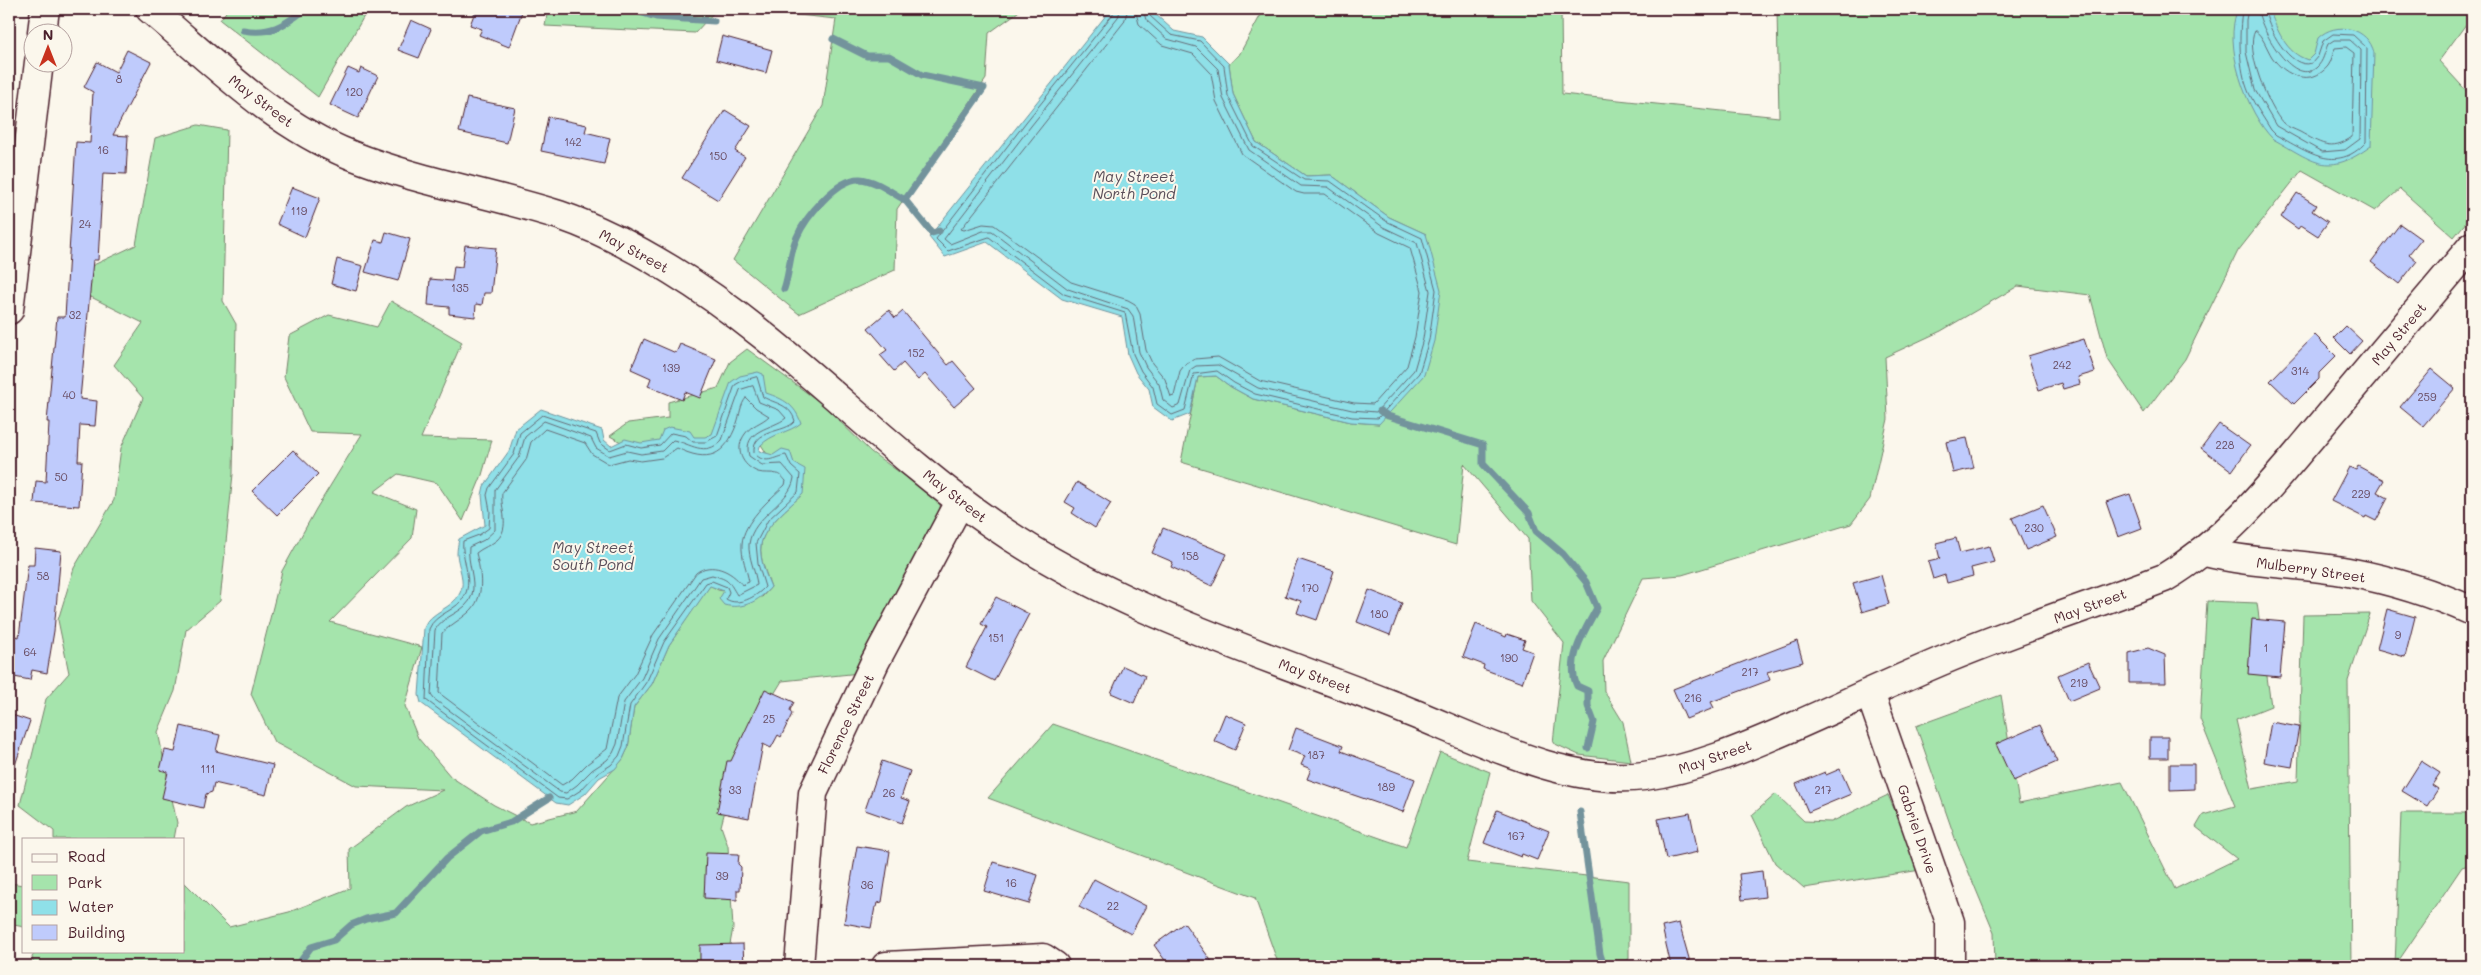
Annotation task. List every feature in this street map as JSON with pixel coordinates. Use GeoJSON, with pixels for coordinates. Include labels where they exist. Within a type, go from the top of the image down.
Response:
{"type":"FeatureCollection","features":[{"type":"Feature","properties":{"kind":"street"},"geometry":{"type":"LineString","coordinates":[[43,22],[45,9]]}},
{"type":"Feature","properties":{"kind":"street","name":"May Street"},"geometry":{"type":"LineString","coordinates":[[150,9],[244,90],[288,123],[326,143],[386,168],[563,216],[605,234],[668,267],[757,330],[960,502],[1042,557],[1110,593],[1230,644],[1526,758],[1563,769],[1602,776],[1638,777],[1674,771],[1765,739],[1984,644],[2164,578],[2205,552],[2238,521],[2472,246]]}},
{"type":"Feature","properties":{"kind":"street"},"geometry":{"type":"LineString","coordinates":[[9,310],[38,72]]}},
{"type":"Feature","properties":{"kind":"street","name":"Florence Street"},"geometry":{"type":"LineString","coordinates":[[799,966],[813,793],[875,662],[960,502]]}},
{"type":"Feature","properties":{"kind":"street","name":"Mulberry Street"},"geometry":{"type":"LineString","coordinates":[[2205,552],[2236,560],[2348,572],[2451,601],[2472,611]]}},
{"type":"Feature","properties":{"kind":"street","name":"Gabriel Drive"},"geometry":{"type":"LineString","coordinates":[[1870,693],[1950,922],[1950,966]]}},
{"type":"Feature","properties":{"kind":"street"},"geometry":{"type":"LineString","coordinates":[[886,966],[1043,958],[1055,966]]}},
{"type":"Feature","properties":{"kind":"green space"},"geometry":{"type":"Polygon","coordinates":[[[228,9],[368,9],[318,97],[220,20],[228,9]]]}},
{"type":"Feature","properties":{"kind":"green space"},"geometry":{"type":"Polygon","coordinates":[[[548,9],[717,9],[695,33],[545,26],[548,9]]]}},
{"type":"Feature","properties":{"kind":"green space"},"geometry":{"type":"Polygon","coordinates":[[[742,9],[1022,9],[989,33],[986,79],[897,209],[895,270],[799,314],[733,260],[823,106],[836,19],[742,9]]]}},
{"type":"Feature","properties":{"kind":"green space"},"geometry":{"type":"Polygon","coordinates":[[[1264,9],[1561,9],[1562,94],[1779,117],[1777,9],[2472,9],[2472,16],[2439,61],[2472,97],[2472,215],[2454,237],[2400,189],[2375,211],[2302,170],[2238,251],[2185,359],[2144,413],[2107,358],[2090,295],[2018,286],[1941,331],[1885,357],[1888,419],[1870,499],[1851,524],[1682,575],[1643,578],[1603,661],[1604,691],[1623,722],[1631,761],[1579,755],[1553,743],[1564,643],[1531,601],[1528,539],[1464,464],[1456,545],[1181,462],[1198,377],[1216,376],[1253,399],[1351,422],[1379,424],[1426,234],[1389,217],[1331,175],[1306,176],[1256,142],[1233,94],[1229,64],[1239,55],[1264,9]]]}},
{"type":"Feature","properties":{"kind":"green space"},"geometry":{"type":"Polygon","coordinates":[[[198,125],[227,130],[223,301],[236,324],[233,474],[220,601],[186,630],[175,691],[158,732],[177,823],[174,838],[54,838],[54,831],[20,805],[46,699],[69,673],[58,620],[74,568],[114,500],[121,448],[143,398],[114,365],[143,323],[79,291],[83,270],[136,245],[155,138],[198,125]]]}},
{"type":"Feature","properties":{"kind":"green space"},"geometry":{"type":"Polygon","coordinates":[[[391,301],[462,342],[421,438],[492,440],[482,475],[463,521],[437,483],[398,474],[374,492],[416,509],[412,538],[330,622],[422,647],[405,706],[418,738],[451,777],[494,805],[530,823],[577,811],[623,759],[628,748],[634,707],[652,684],[669,645],[710,585],[718,590],[762,597],[771,587],[761,556],[763,538],[778,517],[803,494],[783,480],[752,430],[724,456],[628,446],[610,436],[628,423],[668,418],[668,402],[718,388],[730,362],[747,349],[821,403],[871,452],[940,501],[942,552],[860,673],[782,681],[757,722],[733,780],[721,826],[728,846],[733,928],[726,966],[34,966],[32,957],[35,952],[185,952],[185,883],[229,927],[289,912],[350,888],[349,849],[406,807],[443,790],[356,786],[274,742],[251,694],[282,571],[316,509],[362,434],[310,432],[284,377],[289,336],[329,315],[377,327],[391,301]]]}},
{"type":"Feature","properties":{"kind":"green space"},"geometry":{"type":"Polygon","coordinates":[[[2207,601],[2257,603],[2271,706],[2236,720],[2252,789],[2298,781],[2303,615],[2370,614],[2348,681],[2351,966],[1995,966],[1994,933],[1957,844],[1916,726],[2001,695],[2019,803],[2122,782],[2175,889],[2237,859],[2196,827],[2203,815],[2235,806],[2200,719],[2207,601]]]}},
{"type":"Feature","properties":{"kind":"green space"},"geometry":{"type":"Polygon","coordinates":[[[1053,724],[1406,847],[1440,752],[1490,772],[1467,862],[1629,881],[1629,959],[1617,966],[1279,966],[1255,898],[988,798],[1053,724]]]}},
{"type":"Feature","properties":{"kind":"green space"},"geometry":{"type":"Polygon","coordinates":[[[1776,794],[1804,821],[1831,822],[1888,795],[1921,870],[1804,888],[1775,863],[1752,815],[1776,794]]]}},
{"type":"Feature","properties":{"kind":"green space"},"geometry":{"type":"Polygon","coordinates":[[[2401,813],[2472,813],[2472,864],[2462,867],[2395,966],[2401,813]]]}},
{"type":"Feature","properties":{"kind":"green space"},"geometry":{"type":"Polygon","coordinates":[[[9,883],[22,885],[22,927],[9,924],[9,883]]]}},
{"type":"Feature","properties":{"kind":"water","name":"May Street North Pond"},"geometry":{"type":"Polygon","coordinates":[[[1111,9],[1154,9],[1154,13],[1174,31],[1202,37],[1229,64],[1233,94],[1256,142],[1306,176],[1331,175],[1389,217],[1426,234],[1441,290],[1434,341],[1424,375],[1379,424],[1351,422],[1253,399],[1216,376],[1198,377],[1190,414],[1172,421],[1153,407],[1149,389],[1136,373],[1128,355],[1122,317],[1062,299],[987,242],[945,257],[929,237],[1111,9]]]}},
{"type":"Feature","properties":{"kind":"water"},"geometry":{"type":"Polygon","coordinates":[[[2238,9],[2269,9],[2279,32],[2288,46],[2300,57],[2308,60],[2314,54],[2318,38],[2325,32],[2342,28],[2351,29],[2366,38],[2371,44],[2374,53],[2371,146],[2343,162],[2332,164],[2311,160],[2273,139],[2263,128],[2254,113],[2240,77],[2233,40],[2234,23],[2238,9]]]}},
{"type":"Feature","properties":{"kind":"water","name":"May Street South Pond"},"geometry":{"type":"Polygon","coordinates":[[[758,372],[763,374],[766,393],[792,407],[801,423],[765,442],[760,446],[759,451],[773,455],[782,449],[790,451],[794,463],[805,469],[803,494],[778,517],[763,538],[761,555],[771,587],[750,603],[731,606],[724,605],[719,599],[724,591],[710,586],[669,645],[652,684],[634,707],[628,748],[623,759],[615,769],[599,778],[585,794],[568,805],[556,803],[421,703],[419,695],[424,628],[431,618],[457,598],[462,588],[457,554],[459,539],[485,525],[482,495],[484,486],[509,451],[516,429],[541,409],[602,430],[604,440],[611,446],[625,439],[641,443],[659,440],[663,430],[670,427],[690,431],[694,437],[705,437],[712,434],[731,382],[740,376],[758,372]]]}},
{"type":"Feature","properties":{"kind":"building"},"geometry":{"type":"Polygon","coordinates":[[[476,9],[523,9],[509,47],[479,35],[482,29],[470,25],[476,9]]]}},
{"type":"Feature","properties":{"kind":"building"},"geometry":{"type":"Polygon","coordinates":[[[411,20],[431,29],[419,58],[398,50],[411,20]]]}},
{"type":"Feature","properties":{"kind":"building"},"geometry":{"type":"Polygon","coordinates":[[[722,36],[772,50],[766,73],[716,60],[722,36]]]}},
{"type":"Feature","properties":{"kind":"building"},"geometry":{"type":"Polygon","coordinates":[[[127,50],[151,62],[113,135],[128,136],[126,174],[103,173],[98,260],[93,260],[80,399],[97,401],[95,426],[80,425],[78,461],[82,461],[79,506],[34,503],[36,481],[46,482],[49,422],[47,422],[57,317],[65,317],[76,142],[90,143],[93,92],[84,87],[97,62],[116,72],[127,50]]]}},
{"type":"Feature","properties":{"kind":"building"},"geometry":{"type":"Polygon","coordinates":[[[348,68],[359,73],[361,68],[378,76],[358,118],[330,105],[348,68]]]}},
{"type":"Feature","properties":{"kind":"building"},"geometry":{"type":"Polygon","coordinates":[[[467,98],[515,108],[507,143],[459,132],[467,98]]]}},
{"type":"Feature","properties":{"kind":"building"},"geometry":{"type":"Polygon","coordinates":[[[725,110],[751,126],[735,151],[745,157],[718,200],[682,178],[725,110]]]}},
{"type":"Feature","properties":{"kind":"building"},"geometry":{"type":"Polygon","coordinates":[[[548,117],[587,125],[585,132],[610,138],[604,164],[541,151],[548,117]]]}},
{"type":"Feature","properties":{"kind":"building"},"geometry":{"type":"Polygon","coordinates":[[[292,187],[320,198],[305,237],[277,224],[292,187]]]}},
{"type":"Feature","properties":{"kind":"building"},"geometry":{"type":"Polygon","coordinates":[[[2297,193],[2316,205],[2312,211],[2328,222],[2318,236],[2301,225],[2298,229],[2281,217],[2297,193]]]}},
{"type":"Feature","properties":{"kind":"building"},"geometry":{"type":"Polygon","coordinates":[[[2400,224],[2421,239],[2409,254],[2417,261],[2399,284],[2371,262],[2400,224]]]}},
{"type":"Feature","properties":{"kind":"building"},"geometry":{"type":"Polygon","coordinates":[[[386,232],[410,239],[398,281],[365,272],[375,240],[383,242],[386,232]]]}},
{"type":"Feature","properties":{"kind":"building"},"geometry":{"type":"Polygon","coordinates":[[[465,245],[496,248],[491,293],[484,293],[482,305],[476,304],[475,317],[449,314],[449,307],[428,305],[430,279],[452,281],[454,266],[462,267],[465,245]]]}},
{"type":"Feature","properties":{"kind":"building"},"geometry":{"type":"Polygon","coordinates":[[[337,259],[363,266],[356,291],[331,284],[337,259]]]}},
{"type":"Feature","properties":{"kind":"building"},"geometry":{"type":"Polygon","coordinates":[[[889,310],[895,318],[903,311],[948,365],[953,361],[976,388],[954,407],[925,374],[918,380],[903,363],[894,371],[880,355],[887,350],[868,328],[889,310]]]}},
{"type":"Feature","properties":{"kind":"building"},"geometry":{"type":"Polygon","coordinates":[[[2346,326],[2362,341],[2350,354],[2334,338],[2346,326]]]}},
{"type":"Feature","properties":{"kind":"building"},"geometry":{"type":"Polygon","coordinates":[[[2315,335],[2336,356],[2319,373],[2319,379],[2294,404],[2270,381],[2315,335]]]}},
{"type":"Feature","properties":{"kind":"building"},"geometry":{"type":"Polygon","coordinates":[[[644,339],[676,353],[680,344],[716,359],[700,398],[685,392],[682,400],[648,386],[651,378],[631,369],[644,339]]]}},
{"type":"Feature","properties":{"kind":"building"},"geometry":{"type":"Polygon","coordinates":[[[2084,339],[2095,372],[2078,377],[2080,384],[2063,389],[2061,383],[2039,390],[2028,356],[2084,339]]]}},
{"type":"Feature","properties":{"kind":"building"},"geometry":{"type":"Polygon","coordinates":[[[2432,369],[2455,388],[2423,426],[2400,407],[2432,369]]]}},
{"type":"Feature","properties":{"kind":"building"},"geometry":{"type":"Polygon","coordinates":[[[2219,424],[2250,446],[2232,471],[2201,448],[2219,424]]]}},
{"type":"Feature","properties":{"kind":"building"},"geometry":{"type":"Polygon","coordinates":[[[1967,438],[1974,468],[1953,473],[1946,442],[1967,438]]]}},
{"type":"Feature","properties":{"kind":"building"},"geometry":{"type":"Polygon","coordinates":[[[293,450],[318,474],[277,515],[252,491],[293,450]]]}},
{"type":"Feature","properties":{"kind":"building"},"geometry":{"type":"Polygon","coordinates":[[[2358,466],[2384,480],[2377,492],[2388,498],[2376,521],[2366,516],[2365,518],[2331,501],[2349,467],[2356,470],[2358,466]]]}},
{"type":"Feature","properties":{"kind":"building"},"geometry":{"type":"Polygon","coordinates":[[[1077,482],[1111,503],[1095,528],[1072,513],[1075,508],[1065,502],[1077,482]]]}},
{"type":"Feature","properties":{"kind":"building"},"geometry":{"type":"Polygon","coordinates":[[[2130,494],[2142,528],[2118,537],[2106,502],[2130,494]]]}},
{"type":"Feature","properties":{"kind":"building"},"geometry":{"type":"Polygon","coordinates":[[[2043,505],[2057,537],[2026,550],[2012,518],[2043,505]]]}},
{"type":"Feature","properties":{"kind":"building"},"geometry":{"type":"Polygon","coordinates":[[[1163,528],[1227,554],[1212,586],[1171,567],[1173,562],[1152,553],[1163,528]]]}},
{"type":"Feature","properties":{"kind":"building"},"geometry":{"type":"Polygon","coordinates":[[[1956,538],[1960,553],[1989,546],[1994,562],[1971,568],[1973,576],[1947,583],[1945,575],[1933,579],[1928,562],[1940,559],[1936,543],[1956,538]]]}},
{"type":"Feature","properties":{"kind":"building"},"geometry":{"type":"Polygon","coordinates":[[[35,548],[61,551],[54,631],[47,673],[32,670],[30,680],[9,676],[9,668],[15,636],[19,637],[28,565],[34,565],[35,548]]]}},
{"type":"Feature","properties":{"kind":"building"},"geometry":{"type":"Polygon","coordinates":[[[1298,559],[1334,571],[1317,620],[1297,613],[1301,601],[1285,596],[1298,559]]]}},
{"type":"Feature","properties":{"kind":"building"},"geometry":{"type":"Polygon","coordinates":[[[1881,575],[1889,604],[1862,612],[1853,583],[1881,575]]]}},
{"type":"Feature","properties":{"kind":"building"},"geometry":{"type":"Polygon","coordinates":[[[1369,590],[1402,603],[1390,635],[1357,622],[1369,590]]]}},
{"type":"Feature","properties":{"kind":"building"},"geometry":{"type":"Polygon","coordinates":[[[996,597],[1029,614],[994,681],[966,667],[987,627],[981,624],[996,597]]]}},
{"type":"Feature","properties":{"kind":"building"},"geometry":{"type":"Polygon","coordinates":[[[2387,609],[2415,617],[2405,657],[2377,649],[2387,609]]]}},
{"type":"Feature","properties":{"kind":"building"},"geometry":{"type":"Polygon","coordinates":[[[2252,619],[2285,622],[2280,677],[2248,674],[2252,619]]]}},
{"type":"Feature","properties":{"kind":"building"},"geometry":{"type":"Polygon","coordinates":[[[1476,624],[1506,637],[1507,634],[1525,640],[1522,648],[1533,652],[1522,683],[1483,669],[1484,665],[1463,657],[1476,624]]]}},
{"type":"Feature","properties":{"kind":"building"},"geometry":{"type":"Polygon","coordinates":[[[1797,641],[1803,662],[1767,672],[1770,680],[1711,702],[1714,708],[1686,719],[1673,689],[1797,641]]]}},
{"type":"Feature","properties":{"kind":"building"},"geometry":{"type":"Polygon","coordinates":[[[2148,648],[2165,655],[2166,683],[2129,683],[2129,653],[2148,648]]]}},
{"type":"Feature","properties":{"kind":"building"},"geometry":{"type":"Polygon","coordinates":[[[2088,662],[2100,688],[2069,701],[2058,675],[2088,662]]]}},
{"type":"Feature","properties":{"kind":"building"},"geometry":{"type":"Polygon","coordinates":[[[1123,666],[1145,676],[1134,703],[1111,693],[1123,666]]]}},
{"type":"Feature","properties":{"kind":"building"},"geometry":{"type":"Polygon","coordinates":[[[765,689],[794,702],[790,710],[792,714],[781,737],[778,735],[771,748],[763,744],[749,818],[717,812],[727,761],[731,761],[765,689]]]}},
{"type":"Feature","properties":{"kind":"building"},"geometry":{"type":"Polygon","coordinates":[[[9,714],[30,721],[12,774],[9,773],[9,714]]]}},
{"type":"Feature","properties":{"kind":"building"},"geometry":{"type":"Polygon","coordinates":[[[1225,714],[1246,723],[1235,750],[1214,741],[1225,714]]]}},
{"type":"Feature","properties":{"kind":"building"},"geometry":{"type":"Polygon","coordinates":[[[2271,722],[2299,727],[2292,767],[2264,762],[2271,722]]]}},
{"type":"Feature","properties":{"kind":"building"},"geometry":{"type":"Polygon","coordinates":[[[2040,725],[2057,762],[2013,781],[1996,744],[2040,725]]]}},
{"type":"Feature","properties":{"kind":"building"},"geometry":{"type":"Polygon","coordinates":[[[181,726],[220,735],[216,751],[273,765],[266,795],[214,783],[212,792],[206,794],[203,808],[162,798],[168,772],[160,770],[165,750],[175,752],[181,726]]]}},
{"type":"Feature","properties":{"kind":"building"},"geometry":{"type":"Polygon","coordinates":[[[1296,728],[1343,746],[1341,751],[1415,779],[1403,812],[1307,779],[1311,769],[1301,765],[1305,756],[1288,750],[1296,728]]]}},
{"type":"Feature","properties":{"kind":"building"},"geometry":{"type":"Polygon","coordinates":[[[2150,737],[2168,737],[2168,758],[2150,758],[2150,737]]]}},
{"type":"Feature","properties":{"kind":"building"},"geometry":{"type":"Polygon","coordinates":[[[882,761],[910,771],[901,798],[910,801],[902,823],[865,810],[882,761]]]}},
{"type":"Feature","properties":{"kind":"building"},"geometry":{"type":"Polygon","coordinates":[[[2421,761],[2440,773],[2432,785],[2438,789],[2427,806],[2402,791],[2421,761]]]}},
{"type":"Feature","properties":{"kind":"building"},"geometry":{"type":"Polygon","coordinates":[[[2170,764],[2194,764],[2194,789],[2170,790],[2170,764]]]}},
{"type":"Feature","properties":{"kind":"building"},"geometry":{"type":"Polygon","coordinates":[[[1840,769],[1851,794],[1808,812],[1796,784],[1825,772],[1826,775],[1840,769]]]}},
{"type":"Feature","properties":{"kind":"building"},"geometry":{"type":"Polygon","coordinates":[[[1497,810],[1549,831],[1537,860],[1522,854],[1521,857],[1484,843],[1497,810]]]}},
{"type":"Feature","properties":{"kind":"building"},"geometry":{"type":"Polygon","coordinates":[[[1690,813],[1698,852],[1666,859],[1658,819],[1690,813]]]}},
{"type":"Feature","properties":{"kind":"building"},"geometry":{"type":"Polygon","coordinates":[[[857,846],[890,851],[882,902],[878,903],[877,907],[875,907],[871,928],[844,923],[857,846]]]}},
{"type":"Feature","properties":{"kind":"building"},"geometry":{"type":"Polygon","coordinates":[[[706,853],[739,854],[738,864],[741,867],[740,890],[737,890],[737,900],[704,898],[706,853]]]}},
{"type":"Feature","properties":{"kind":"building"},"geometry":{"type":"Polygon","coordinates":[[[993,862],[1038,875],[1029,904],[984,891],[993,862]]]}},
{"type":"Feature","properties":{"kind":"building"},"geometry":{"type":"Polygon","coordinates":[[[1762,871],[1765,897],[1742,900],[1739,874],[1762,871]]]}},
{"type":"Feature","properties":{"kind":"building"},"geometry":{"type":"Polygon","coordinates":[[[1094,879],[1146,906],[1131,934],[1079,907],[1094,879]]]}},
{"type":"Feature","properties":{"kind":"building"},"geometry":{"type":"Polygon","coordinates":[[[1184,923],[1215,966],[1169,966],[1154,945],[1184,923]]]}},
{"type":"Feature","properties":{"kind":"building"},"geometry":{"type":"Polygon","coordinates":[[[1679,923],[1690,962],[1671,966],[1662,927],[1679,923]]]}},
{"type":"Feature","properties":{"kind":"building"},"geometry":{"type":"Polygon","coordinates":[[[743,944],[744,966],[700,966],[700,945],[743,944]]]}},
{"type":"Feature","properties":{"kind":"waterway"},"geometry":{"type":"LineString","coordinates":[[243,30],[270,30],[291,20],[306,9]]}},
{"type":"Feature","properties":{"kind":"waterway"},"geometry":{"type":"LineString","coordinates":[[603,9],[610,9]]}},
{"type":"Feature","properties":{"kind":"waterway"},"geometry":{"type":"LineString","coordinates":[[629,9],[656,17],[714,21]]}},
{"type":"Feature","properties":{"kind":"waterway"},"geometry":{"type":"LineString","coordinates":[[833,39],[867,56],[889,56],[922,75],[984,88],[905,200],[932,233],[939,231]]}},
{"type":"Feature","properties":{"kind":"waterway"},"geometry":{"type":"LineString","coordinates":[[784,289],[792,250],[797,237],[814,210],[832,192],[851,180],[860,179],[878,184],[905,200]]}},
{"type":"Feature","properties":{"kind":"waterway"},"geometry":{"type":"LineString","coordinates":[[1380,411],[1388,416],[1483,445],[1483,464],[1529,513],[1536,531],[1563,554],[1586,582],[1597,608],[1578,646],[1573,666],[1577,686],[1588,691],[1588,706],[1594,722],[1588,748]]}},
{"type":"Feature","properties":{"kind":"waterway"},"geometry":{"type":"LineString","coordinates":[[297,966],[311,947],[334,940],[351,925],[366,919],[396,913],[447,858],[481,831],[511,822],[549,798]]}},
{"type":"Feature","properties":{"kind":"waterway"},"geometry":{"type":"LineString","coordinates":[[1580,812],[1600,954],[1604,966]]}}]}
